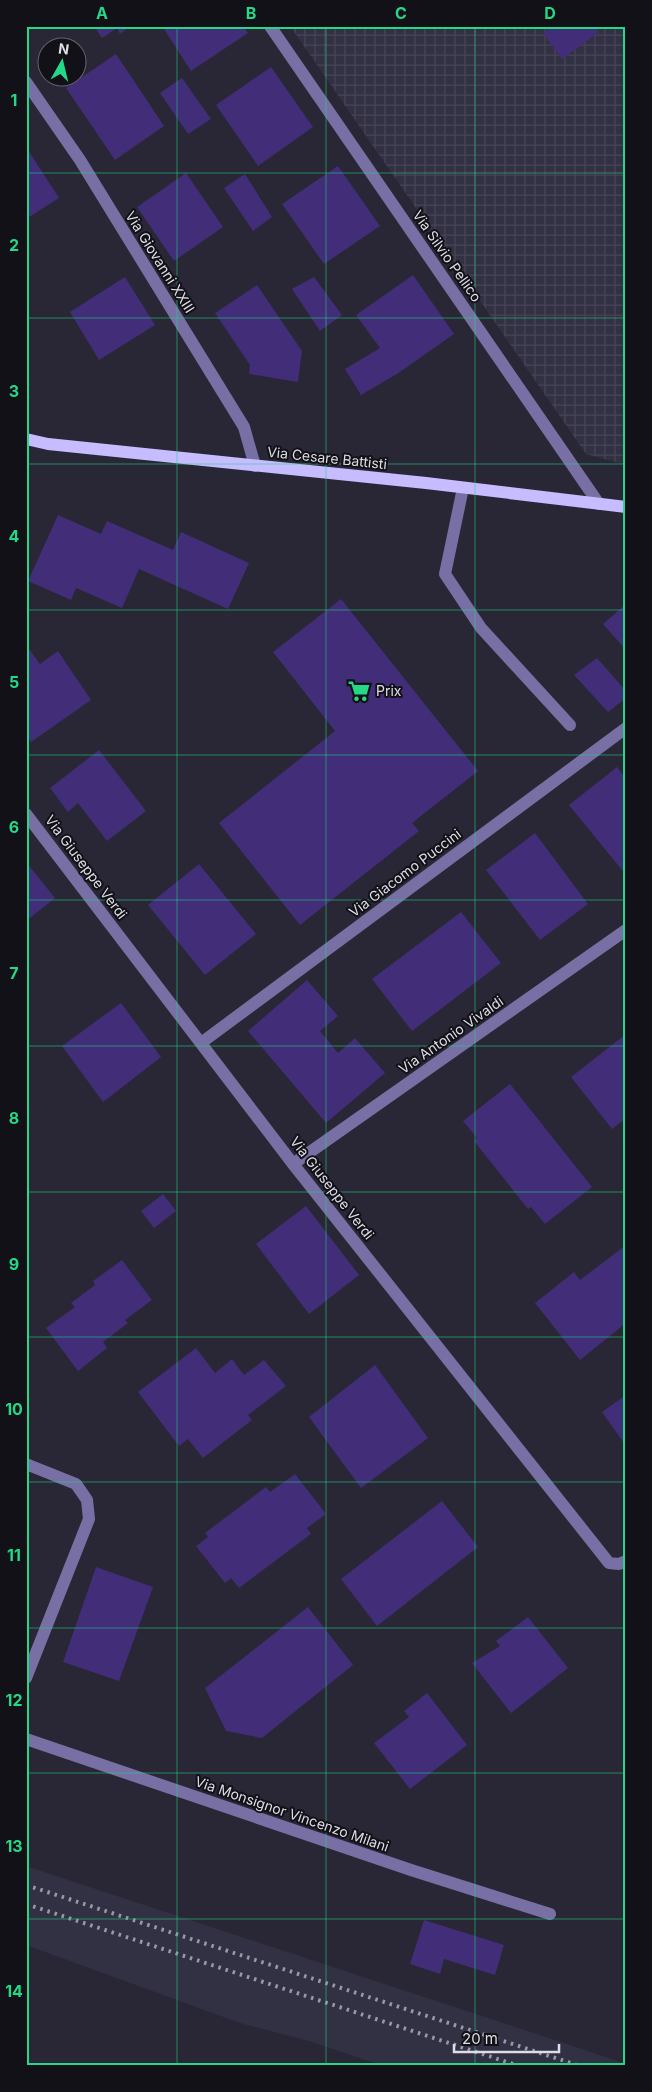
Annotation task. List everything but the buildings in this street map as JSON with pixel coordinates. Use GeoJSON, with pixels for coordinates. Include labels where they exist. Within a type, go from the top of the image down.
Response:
{"type":"FeatureCollection","features":[{"type":"Feature","properties":{"kind":"main road","name":"Via Cesare Battisti"},"geometry":{"type":"LineString","coordinates":[[26,439],[48,444],[626,507]]}},
{"type":"Feature","properties":{"kind":"street","name":"Via Silvio Pellico"},"geometry":{"type":"LineString","coordinates":[[270,26],[600,504]]}},
{"type":"Feature","properties":{"kind":"street","name":"Via Giovanni XXIII"},"geometry":{"type":"LineString","coordinates":[[26,82],[80,160],[244,427],[255,466]]}},
{"type":"Feature","properties":{"kind":"street"},"geometry":{"type":"LineString","coordinates":[[463,488],[445,574],[481,628],[570,725]]}},
{"type":"Feature","properties":{"kind":"street","name":"Via Giacomo Puccini"},"geometry":{"type":"LineString","coordinates":[[201,1043],[626,728]]}},
{"type":"Feature","properties":{"kind":"street","name":"Via Giuseppe Verdi"},"geometry":{"type":"LineString","coordinates":[[26,814],[293,1164],[609,1563],[620,1564],[626,1561]]}},
{"type":"Feature","properties":{"kind":"street","name":"Via Antonio Vivaldi"},"geometry":{"type":"LineString","coordinates":[[293,1164],[626,930]]}},
{"type":"Feature","properties":{"kind":"street"},"geometry":{"type":"LineString","coordinates":[[26,1464],[76,1484],[87,1500],[89,1519],[26,1678]]}},
{"type":"Feature","properties":{"kind":"street","name":"Via Monsignor Vincenzo Milani"},"geometry":{"type":"LineString","coordinates":[[26,1739],[411,1870],[550,1914]]}},
{"type":"Feature","properties":{"kind":"shaded area"},"geometry":{"type":"Polygon","coordinates":[[[290,26],[626,26],[626,465],[586,454],[290,26]]]}},
{"type":"Feature","properties":{"kind":"shaded area"},"geometry":{"type":"Polygon","coordinates":[[[26,1866],[561,2042],[626,2064],[626,2066],[383,2066],[309,2041],[240,2023],[26,1945],[26,1866]]]}},
{"type":"Feature","properties":{"kind":"railway"},"geometry":{"type":"LineString","coordinates":[[26,1885],[580,2066]]}},
{"type":"Feature","properties":{"kind":"railway"},"geometry":{"type":"LineString","coordinates":[[26,1904],[519,2066]]}},
{"type":"Feature","properties":{"kind":"place","name":"Prix"},"geometry":{"type":"Point","coordinates":[359,691]}}]}
